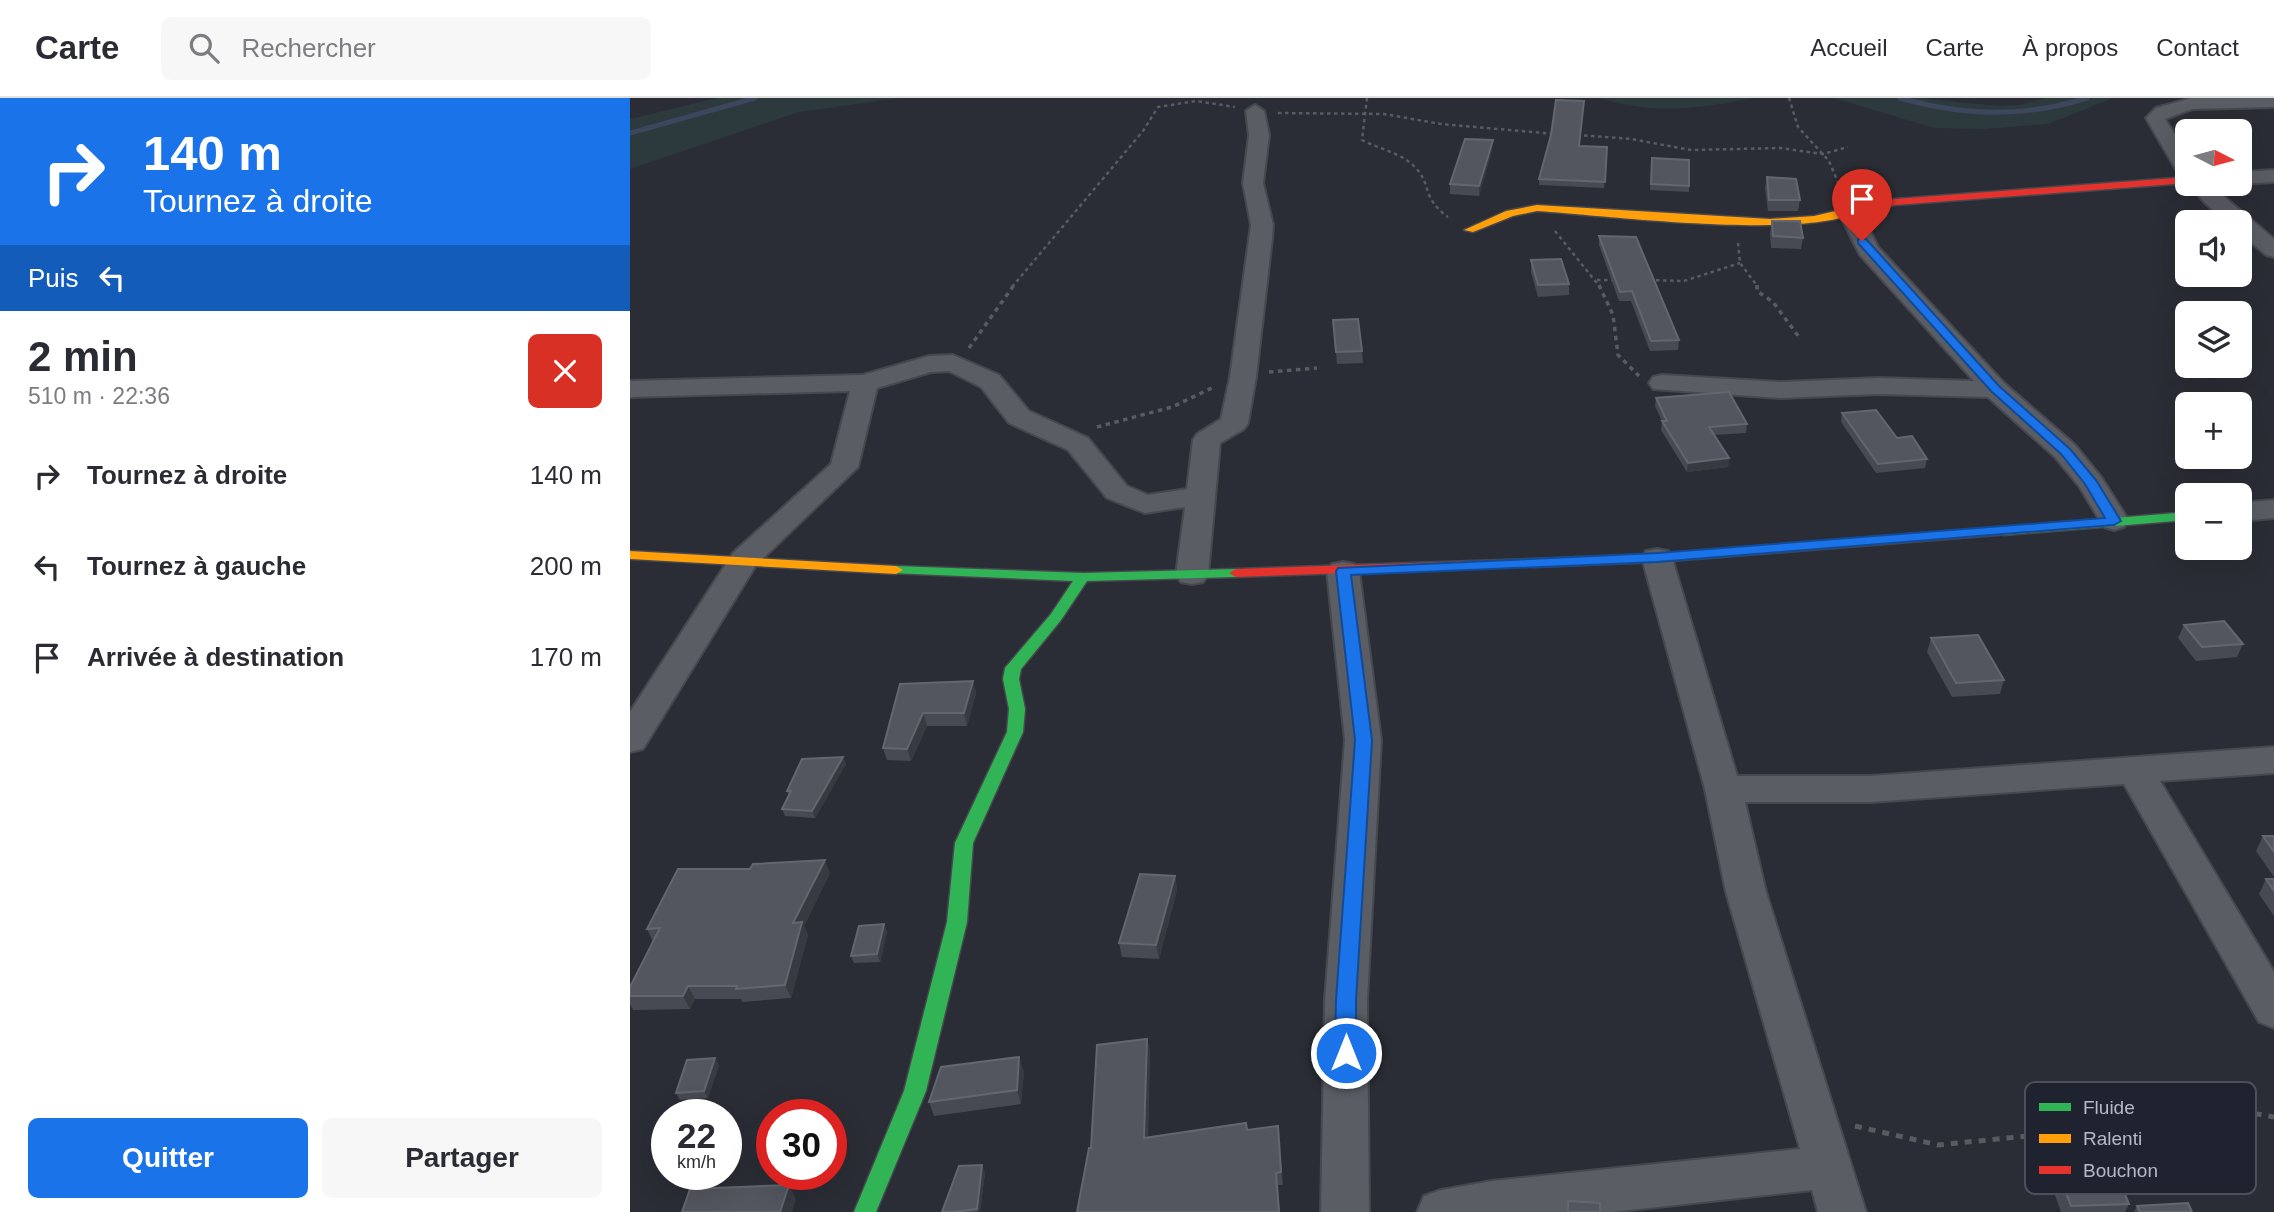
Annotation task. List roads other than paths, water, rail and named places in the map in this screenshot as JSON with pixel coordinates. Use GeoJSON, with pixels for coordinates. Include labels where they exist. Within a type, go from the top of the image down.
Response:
{"type":"FeatureCollection","features":[{"type":"Feature","properties":{"kind":"street"},"geometry":{"type":"LineString","coordinates":[[2175,153],[2155,118],[2160,110],[2177,104],[2274,101]]}},
{"type":"Feature","properties":{"kind":"street"},"geometry":{"type":"LineString","coordinates":[[1192,575],[1199,496],[1208,440],[1234,423],[1243,377],[1262,225],[1253,183],[1259,135],[1255,111]]}},
{"type":"Feature","properties":{"kind":"street"},"geometry":{"type":"LineString","coordinates":[[2252,177],[2274,176]]}},
{"type":"Feature","properties":{"kind":"street"},"geometry":{"type":"LineString","coordinates":[[1469,230],[1510,213],[1537,208],[1765,222],[1819,220],[1895,202],[2175,181]]}},
{"type":"Feature","properties":{"kind":"street"},"geometry":{"type":"LineString","coordinates":[[2208,196],[2274,250]]}},
{"type":"Feature","properties":{"kind":"street"},"geometry":{"type":"LineString","coordinates":[[1849,211],[1868,250],[1995,389],[2066,452],[2091,483],[2114,521]]}},
{"type":"Feature","properties":{"kind":"street"},"geometry":{"type":"LineString","coordinates":[[630,389],[865,383],[929,364],[953,363],[990,381],[1018,417],[1048,433],[1078,444],[1117,492],[1144,503],[1199,496]]}},
{"type":"Feature","properties":{"kind":"street"},"geometry":{"type":"LineString","coordinates":[[630,740],[744,561],[844,467],[865,383]]}},
{"type":"Feature","properties":{"kind":"street"},"geometry":{"type":"LineString","coordinates":[[1662,383],[1781,390],[1878,386],[1995,389]]}},
{"type":"Feature","properties":{"kind":"street"},"geometry":{"type":"LineString","coordinates":[[2252,511],[2274,509]]}},
{"type":"Feature","properties":{"kind":"street"},"geometry":{"type":"LineString","coordinates":[[630,555],[980,575],[1192,575],[1657,558],[2175,517]]}},
{"type":"Feature","properties":{"kind":"street"},"geometry":{"type":"LineString","coordinates":[[1657,558],[1723,789],[1746,892],[1842,1212]]}},
{"type":"Feature","properties":{"kind":"street"},"geometry":{"type":"LineString","coordinates":[[1343,571],[1363,740],[1346,1000],[1345,1212]]}},
{"type":"Feature","properties":{"kind":"street"},"geometry":{"type":"LineString","coordinates":[[865,1212],[915,1091],[957,922],[964,843],[1014,732],[1017,709],[1011,679],[1013,668],[1056,617],[1083,577]]}},
{"type":"Feature","properties":{"kind":"street"},"geometry":{"type":"LineString","coordinates":[[1723,789],[1871,789],[2274,760]]}},
{"type":"Feature","properties":{"kind":"street"},"geometry":{"type":"LineString","coordinates":[[2135,771],[2274,1010]]}},
{"type":"Feature","properties":{"kind":"street"},"geometry":{"type":"LineString","coordinates":[[1441,1212],[1505,1201],[1829,1167]]}},
{"type":"Feature","properties":{"kind":"waterway"},"geometry":{"type":"LineString","coordinates":[[630,133],[755,98]]}},
{"type":"Feature","properties":{"kind":"waterway"},"geometry":{"type":"LineString","coordinates":[[1900,98],[1947,108],[1994,112],[2040,109],[2087,98]]}}]}
